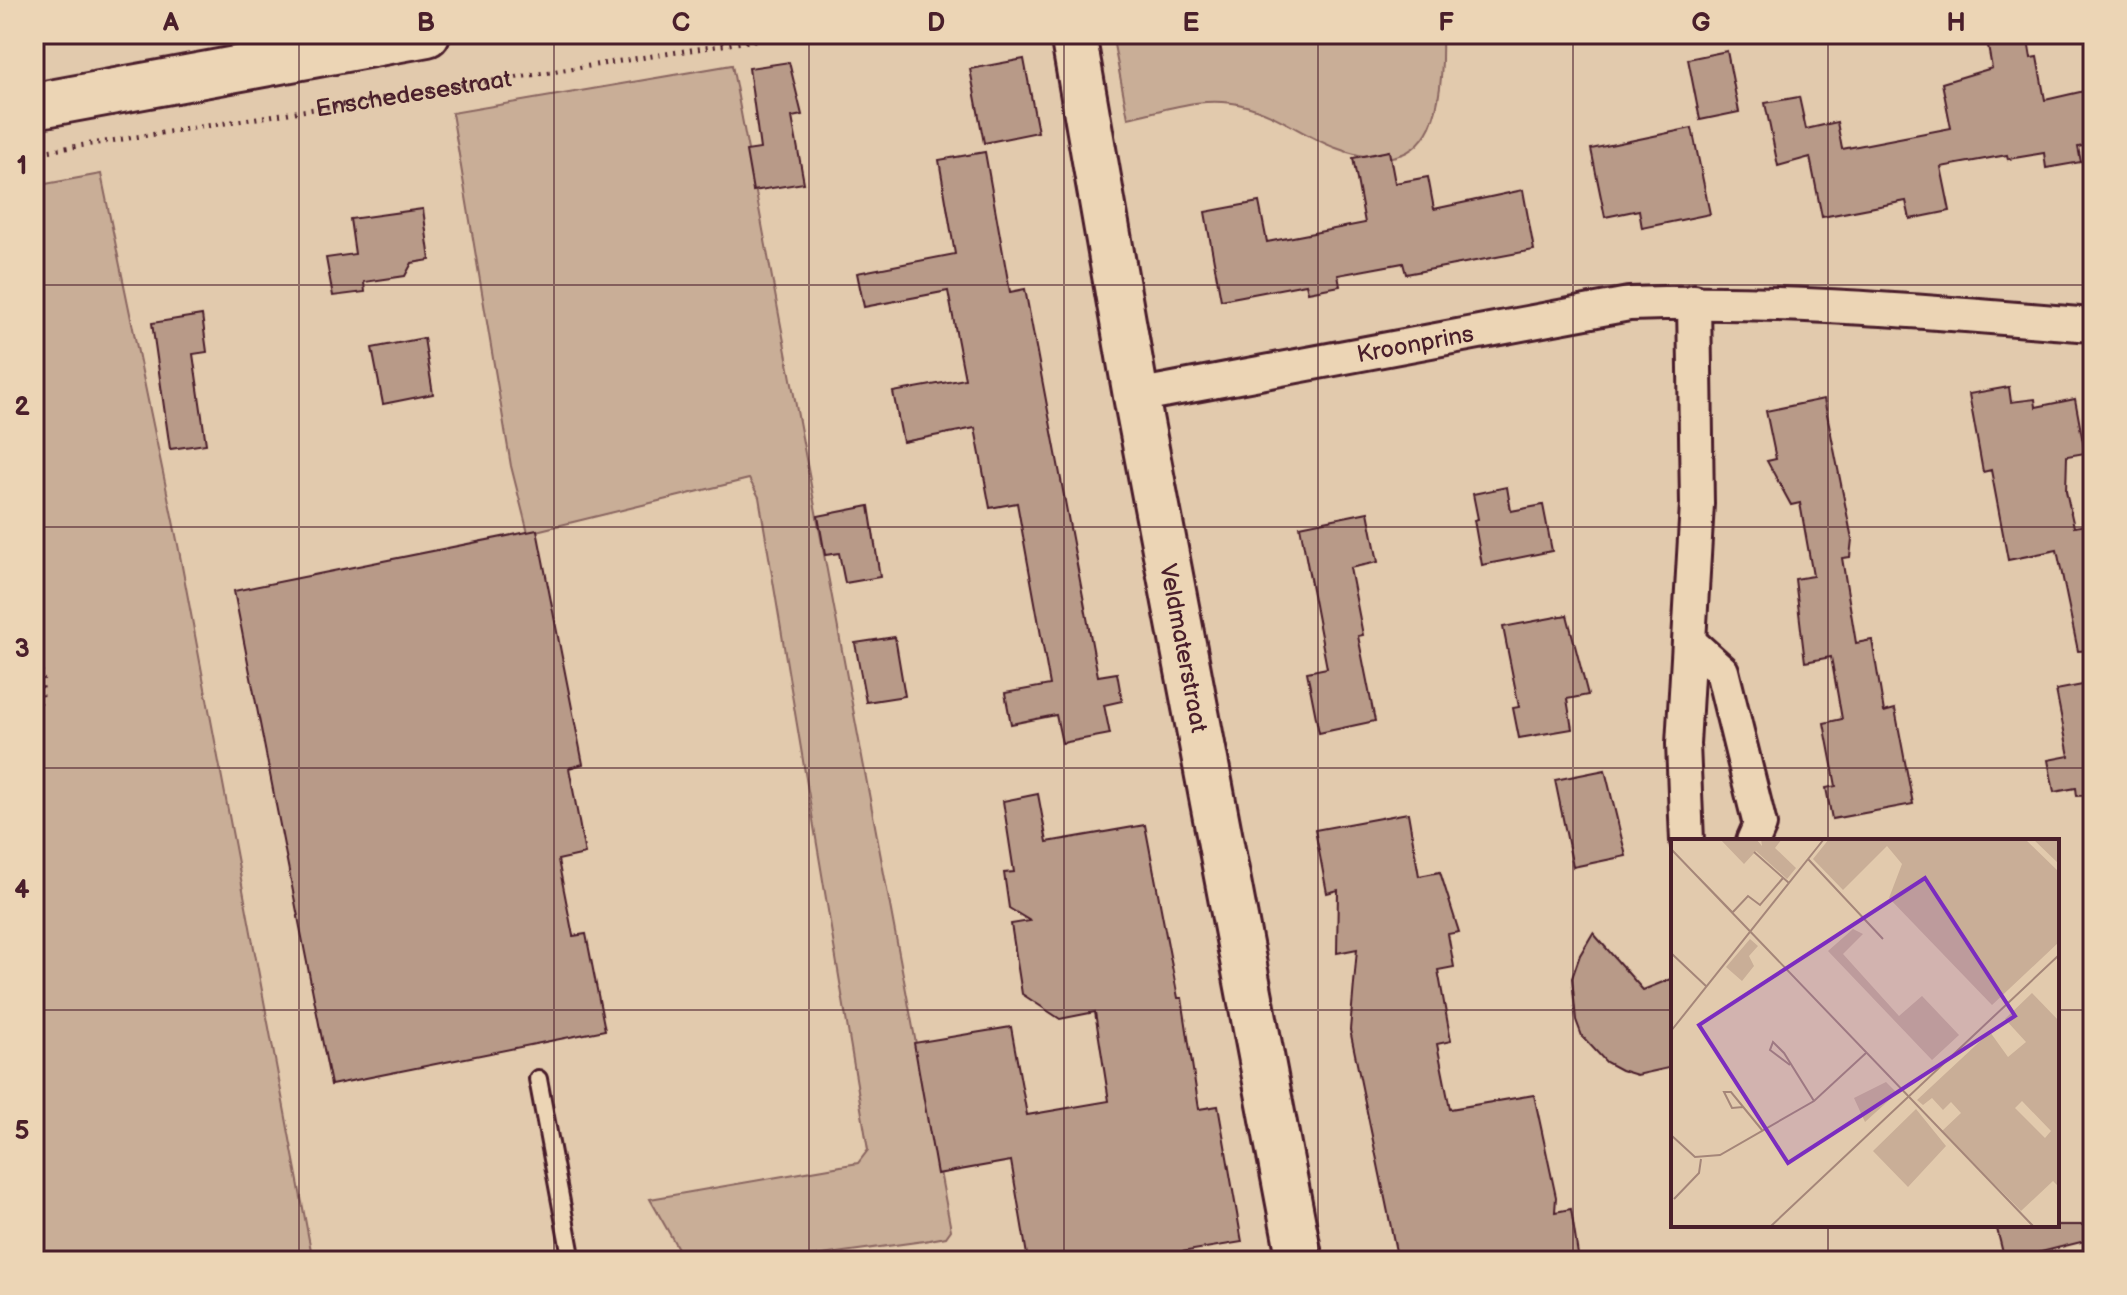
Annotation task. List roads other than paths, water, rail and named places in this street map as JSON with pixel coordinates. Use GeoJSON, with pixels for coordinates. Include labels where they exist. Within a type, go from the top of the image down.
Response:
{"type":"FeatureCollection","features":[{"type":"Feature","properties":{"kind":"street"},"geometry":{"type":"LineString","coordinates":[[34,106],[427,34]]}},
{"type":"Feature","properties":{"kind":"street","name":"Veldmaterstraat"},"geometry":{"type":"LineString","coordinates":[[1073,34],[1136,396],[1300,1261]]}},
{"type":"Feature","properties":{"kind":"street"},"geometry":{"type":"LineString","coordinates":[[1687,839],[1683,744],[1697,504],[1694,301]]}},
{"type":"Feature","properties":{"kind":"street","name":"Kroonprins"},"geometry":{"type":"LineString","coordinates":[[1136,396],[1629,304],[1694,301],[1869,307],[2093,325]]}},
{"type":"Feature","properties":{"kind":"street"},"geometry":{"type":"LineString","coordinates":[[1691,643],[1722,671],[1760,825],[1754,839]]}},
{"type":"Feature","properties":{"kind":"lane"},"geometry":{"type":"LineString","coordinates":[[538,1079],[572,1261]]}}]}
